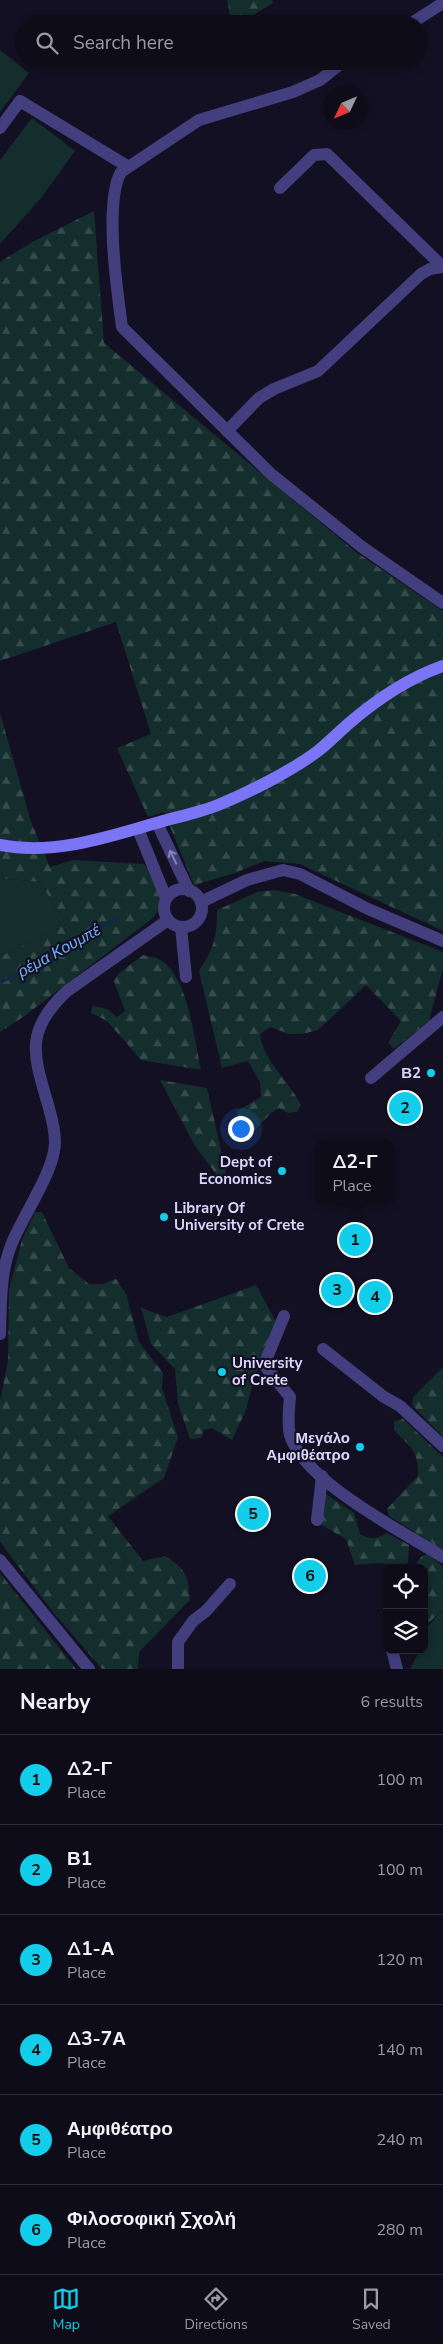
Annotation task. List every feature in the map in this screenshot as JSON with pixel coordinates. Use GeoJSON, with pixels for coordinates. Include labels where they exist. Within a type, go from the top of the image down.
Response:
{"type":"FeatureCollection","features":[{"type":"Feature","properties":{"kind":"street"},"geometry":{"type":"LineString","coordinates":[[424,15],[443,3]]}},
{"type":"Feature","properties":{"kind":"street"},"geometry":{"type":"LineString","coordinates":[[333,70],[320,80],[293,92],[199,120],[127,166],[115,183],[112,200],[118,295],[122,326],[271,474],[354,541],[443,603]]}},
{"type":"Feature","properties":{"kind":"street"},"geometry":{"type":"LineString","coordinates":[[0,128],[20,101],[127,166]]}},
{"type":"Feature","properties":{"kind":"street"},"geometry":{"type":"LineString","coordinates":[[227,431],[259,398],[274,389],[318,371],[421,274],[443,267],[327,154],[314,155],[280,188]]}},
{"type":"Feature","properties":{"kind":"street"},"geometry":{"type":"LineString","coordinates":[[0,845],[19,849],[46,848],[138,829],[217,805],[269,780],[318,751],[347,725],[396,688],[443,666]]}},
{"type":"Feature","properties":{"kind":"street"},"geometry":{"type":"LineString","coordinates":[[138,829],[166,898],[164,912],[168,920],[181,927],[193,924],[198,920],[202,908],[200,902],[189,891],[157,823]]}},
{"type":"Feature","properties":{"kind":"street"},"geometry":{"type":"LineString","coordinates":[[200,902],[247,880],[283,870],[300,874],[368,909],[443,941]]}},
{"type":"Feature","properties":{"kind":"street"},"geometry":{"type":"LineString","coordinates":[[166,898],[174,891],[189,891]]}},
{"type":"Feature","properties":{"kind":"street"},"geometry":{"type":"LineString","coordinates":[[0,1334],[6,1261],[12,1244],[48,1170],[55,1143],[53,1124],[37,1066],[36,1048],[39,1026],[52,1006],[67,991],[168,920]]}},
{"type":"Feature","properties":{"kind":"street"},"geometry":{"type":"LineString","coordinates":[[181,927],[186,977]]}},
{"type":"Feature","properties":{"kind":"street"},"geometry":{"type":"LineString","coordinates":[[371,1078],[443,1017]]}},
{"type":"Feature","properties":{"kind":"street"},"geometry":{"type":"LineString","coordinates":[[284,1316],[264,1365],[290,1397],[288,1423],[290,1436],[298,1451],[337,1492],[443,1557]]}},
{"type":"Feature","properties":{"kind":"street"},"geometry":{"type":"LineString","coordinates":[[323,1349],[384,1397],[400,1406],[443,1446]]}},
{"type":"Feature","properties":{"kind":"street"},"geometry":{"type":"LineString","coordinates":[[317,1520],[322,1476]]}},
{"type":"Feature","properties":{"kind":"street"},"geometry":{"type":"LineString","coordinates":[[0,1560],[89,1669]]}},
{"type":"Feature","properties":{"kind":"street"},"geometry":{"type":"LineString","coordinates":[[178,1669],[178,1642],[193,1621],[206,1611],[230,1584]]}},
{"type":"Feature","properties":{"kind":"street"},"geometry":{"type":"LineString","coordinates":[[393,1654],[397,1669]]}},
{"type":"Feature","properties":{"kind":"green space"},"geometry":{"type":"Polygon","coordinates":[[[227,0],[272,0],[273,3],[253,15],[230,15],[227,0]]]}},
{"type":"Feature","properties":{"kind":"green space"},"geometry":{"type":"Polygon","coordinates":[[[0,50],[15,62],[15,70],[25,70],[29,73],[0,112],[0,50]]]}},
{"type":"Feature","properties":{"kind":"green space"},"geometry":{"type":"Polygon","coordinates":[[[32,118],[75,151],[41,198],[0,244],[0,160],[32,118]]]}},
{"type":"Feature","properties":{"kind":"green space"},"geometry":{"type":"Polygon","coordinates":[[[94,211],[104,343],[356,552],[443,611],[443,931],[300,864],[264,861],[235,873],[194,885],[164,812],[148,817],[117,748],[151,734],[116,622],[0,661],[0,262],[32,242],[94,211]]]}},
{"type":"Feature","properties":{"kind":"green space"},"geometry":{"type":"Polygon","coordinates":[[[0,713],[31,822],[50,867],[73,860],[144,864],[158,883],[161,898],[160,905],[153,918],[23,1017],[0,1032],[0,957],[66,924],[40,882],[0,878],[0,713]]]}},
{"type":"Feature","properties":{"kind":"green space"},"geometry":{"type":"Polygon","coordinates":[[[0,878],[40,882],[66,924],[0,957],[0,878]]]}},
{"type":"Feature","properties":{"kind":"green space"},"geometry":{"type":"Polygon","coordinates":[[[274,890],[295,894],[443,952],[443,968],[429,1021],[394,1049],[388,1043],[401,1021],[366,985],[318,1030],[302,1034],[289,1034],[270,1027],[260,1034],[266,1054],[301,1105],[297,1112],[288,1113],[279,1108],[273,1111],[252,1132],[241,1138],[237,1111],[261,1097],[260,1082],[248,1061],[222,1068],[199,971],[214,942],[217,910],[257,892],[274,890]]]}},
{"type":"Feature","properties":{"kind":"green space"},"geometry":{"type":"Polygon","coordinates":[[[143,955],[160,960],[171,970],[178,982],[189,1011],[201,1070],[141,1060],[107,1021],[91,1013],[93,1006],[107,1009],[117,1017],[125,1011],[114,981],[119,973],[143,955]]]}},
{"type":"Feature","properties":{"kind":"green space"},"geometry":{"type":"Polygon","coordinates":[[[160,1080],[207,1088],[228,1182],[222,1182],[195,1146],[160,1080]]]}},
{"type":"Feature","properties":{"kind":"green space"},"geometry":{"type":"Polygon","coordinates":[[[35,1212],[42,1212],[69,1268],[89,1284],[103,1284],[116,1279],[126,1294],[139,1342],[163,1373],[162,1388],[178,1437],[164,1478],[108,1516],[143,1561],[165,1556],[182,1569],[187,1579],[190,1600],[139,1652],[138,1669],[102,1669],[52,1611],[0,1542],[0,1401],[8,1360],[9,1289],[22,1240],[35,1212]]]}},
{"type":"Feature","properties":{"kind":"green space"},"geometry":{"type":"Polygon","coordinates":[[[256,1285],[276,1322],[254,1379],[246,1410],[232,1440],[212,1428],[204,1430],[201,1438],[190,1439],[178,1403],[175,1369],[151,1344],[141,1308],[167,1317],[256,1285]]]}},
{"type":"Feature","properties":{"kind":"green space"},"geometry":{"type":"Polygon","coordinates":[[[443,1367],[443,1437],[412,1405],[413,1397],[443,1367]]]}},
{"type":"Feature","properties":{"kind":"green space"},"geometry":{"type":"Polygon","coordinates":[[[402,1418],[443,1457],[443,1550],[389,1516],[387,1509],[418,1476],[415,1455],[409,1445],[394,1430],[394,1422],[402,1418]]]}},
{"type":"Feature","properties":{"kind":"green space"},"geometry":{"type":"Polygon","coordinates":[[[323,1492],[354,1513],[360,1534],[374,1538],[387,1533],[409,1545],[408,1563],[355,1565],[346,1539],[320,1524],[323,1492]]]}},
{"type":"Feature","properties":{"kind":"green space"},"geometry":{"type":"Polygon","coordinates":[[[427,1554],[443,1566],[443,1610],[428,1623],[428,1564],[417,1564],[422,1556],[427,1554]]]}},
{"type":"Feature","properties":{"kind":"green space"},"geometry":{"type":"Polygon","coordinates":[[[0,1573],[76,1669],[0,1669],[0,1573]]]}},
{"type":"Feature","properties":{"kind":"green space"},"geometry":{"type":"Polygon","coordinates":[[[443,1610],[443,1669],[410,1669],[418,1654],[428,1654],[428,1626],[443,1610]]]}},
{"type":"Feature","properties":{"kind":"waterway","name":"ρέμα Κουμπέ"},"geometry":{"type":"LineString","coordinates":[[0,983],[118,918]]}},
{"type":"Feature","properties":{"kind":"place","name":"Β2"},"geometry":{"type":"Point","coordinates":[431,1073]}},
{"type":"Feature","properties":{"kind":"place","name":"Β1"},"geometry":{"type":"Point","coordinates":[405,1108]}},
{"type":"Feature","properties":{"kind":"place","name":"Dept of Economics"},"geometry":{"type":"Point","coordinates":[282,1171]}},
{"type":"Feature","properties":{"kind":"place","name":"Library Of University of Crete"},"geometry":{"type":"Point","coordinates":[164,1217]}},
{"type":"Feature","properties":{"kind":"place","name":"Δ2-Γ"},"geometry":{"type":"Point","coordinates":[355,1240]}},
{"type":"Feature","properties":{"kind":"place","name":"Δ1-Α"},"geometry":{"type":"Point","coordinates":[337,1290]}},
{"type":"Feature","properties":{"kind":"place","name":"Δ3-7Α"},"geometry":{"type":"Point","coordinates":[375,1297]}},
{"type":"Feature","properties":{"kind":"place","name":"University of Crete"},"geometry":{"type":"Point","coordinates":[222,1372]}},
{"type":"Feature","properties":{"kind":"place","name":"Μεγάλο Αμφιθέατρο"},"geometry":{"type":"Point","coordinates":[360,1447]}},
{"type":"Feature","properties":{"kind":"place","name":"Αμφιθέατρο"},"geometry":{"type":"Point","coordinates":[253,1514]}},
{"type":"Feature","properties":{"kind":"place","name":"Φιλοσοφική Σχολή"},"geometry":{"type":"Point","coordinates":[310,1576]}}]}
